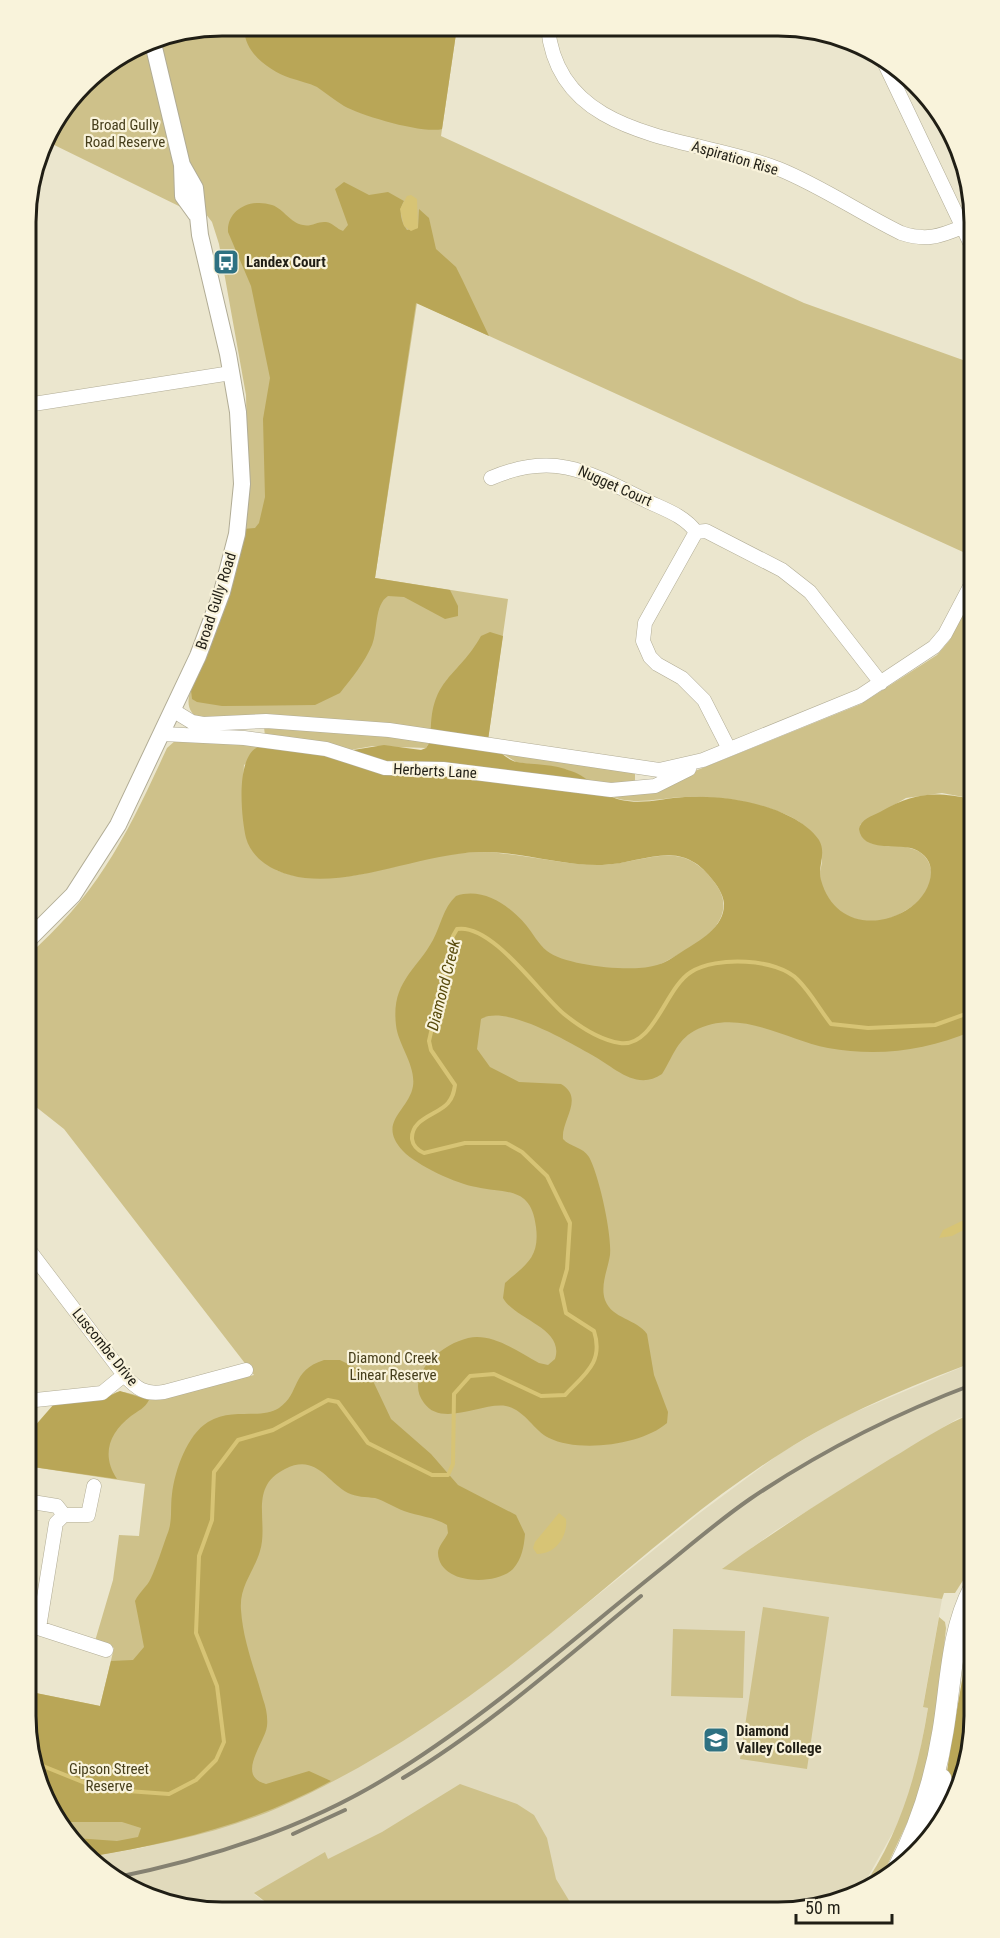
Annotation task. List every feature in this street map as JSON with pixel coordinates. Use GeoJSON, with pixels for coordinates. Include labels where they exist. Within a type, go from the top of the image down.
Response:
{"type":"FeatureCollection","features":[{"type":"Feature","properties":{"kind":"main road"},"geometry":{"type":"LineString","coordinates":[[906,1851],[924,1811],[943,1733],[960,1623],[964,1613]]}},
{"type":"Feature","properties":{"kind":"main road"},"geometry":{"type":"LineString","coordinates":[[941,1806],[943,1733]]}},
{"type":"Feature","properties":{"kind":"street","name":"Aspiration Rise"},"geometry":{"type":"LineString","coordinates":[[550,36],[555,62],[573,93],[587,104],[633,128],[779,169],[881,224],[915,238],[938,238],[962,227]]}},
{"type":"Feature","properties":{"kind":"street","name":"Broad Gully Road"},"geometry":{"type":"LineString","coordinates":[[36,932],[73,895],[102,854],[163,734],[222,592],[237,534],[242,484],[242,453],[231,373],[196,214],[195,188],[182,165],[154,49]]}},
{"type":"Feature","properties":{"kind":"street"},"geometry":{"type":"LineString","coordinates":[[889,72],[964,231]]}},
{"type":"Feature","properties":{"kind":"street"},"geometry":{"type":"LineString","coordinates":[[36,404],[231,373]]}},
{"type":"Feature","properties":{"kind":"street","name":"Nugget Court"},"geometry":{"type":"LineString","coordinates":[[491,478],[507,471],[544,464],[579,468],[680,516],[696,532]]}},
{"type":"Feature","properties":{"kind":"street"},"geometry":{"type":"LineString","coordinates":[[729,749],[704,700],[682,678],[657,664],[650,657],[643,641],[645,623],[696,532],[706,531],[797,580],[822,605],[881,683]]}},
{"type":"Feature","properties":{"kind":"street","name":"Herberts Lane"},"geometry":{"type":"LineString","coordinates":[[163,734],[263,740],[326,749],[385,768],[443,769],[611,790],[633,790],[669,780],[703,760],[860,696],[928,653],[940,641],[964,597]]}},
{"type":"Feature","properties":{"kind":"street","name":"Herberts Lane"},"geometry":{"type":"LineString","coordinates":[[174,711],[190,721],[203,724],[266,721],[426,735],[659,770],[703,760]]}},
{"type":"Feature","properties":{"kind":"street"},"geometry":{"type":"LineString","coordinates":[[263,740],[259,728],[266,721]]}},
{"type":"Feature","properties":{"kind":"street"},"geometry":{"type":"LineString","coordinates":[[633,790],[640,782],[638,771],[634,767]]}},
{"type":"Feature","properties":{"kind":"street","name":"Luscombe Drive"},"geometry":{"type":"LineString","coordinates":[[36,1259],[124,1375],[137,1388],[152,1393],[246,1370]]}},
{"type":"Feature","properties":{"kind":"street"},"geometry":{"type":"LineString","coordinates":[[36,1400],[101,1394],[124,1375]]}},
{"type":"Feature","properties":{"kind":"street"},"geometry":{"type":"LineString","coordinates":[[36,1609],[58,1519],[64,1515],[88,1515],[94,1485]]}},
{"type":"Feature","properties":{"kind":"street"},"geometry":{"type":"LineString","coordinates":[[36,1503],[57,1506],[64,1515]]}},
{"type":"Feature","properties":{"kind":"street"},"geometry":{"type":"LineString","coordinates":[[36,1627],[106,1650]]}},
{"type":"Feature","properties":{"kind":"shaded area"},"geometry":{"type":"Polygon","coordinates":[[[411,195],[417,199],[418,228],[411,231],[404,226],[400,209],[407,196],[411,195]]]}},
{"type":"Feature","properties":{"kind":"shaded area"},"geometry":{"type":"Polygon","coordinates":[[[964,1220],[964,1230],[952,1236],[939,1238],[943,1230],[964,1220]]]}},
{"type":"Feature","properties":{"kind":"shaded area","name":"Diamond Valley College"},"geometry":{"type":"Polygon","coordinates":[[[964,1366],[964,1417],[775,1531],[723,1569],[942,1599],[923,1706],[928,1708],[916,1774],[901,1818],[867,1879],[838,1892],[791,1902],[279,1902],[254,1894],[265,1902],[222,1902],[174,1896],[151,1888],[129,1877],[99,1855],[141,1848],[239,1822],[277,1808],[368,1761],[521,1657],[697,1515],[782,1452],[841,1418],[964,1366]]]}},
{"type":"Feature","properties":{"kind":"shaded area"},"geometry":{"type":"Polygon","coordinates":[[[559,1513],[566,1519],[563,1538],[550,1551],[537,1554],[533,1548],[535,1542],[559,1513]]]}},
{"type":"Feature","properties":{"kind":"green space"},"geometry":{"type":"Polygon","coordinates":[[[222,36],[456,36],[441,136],[804,303],[964,360],[964,552],[417,303],[375,578],[508,599],[488,740],[201,720],[192,713],[189,707],[189,696],[248,477],[246,395],[219,244],[212,222],[202,209],[160,47],[197,38],[222,36]]]}},
{"type":"Feature","properties":{"kind":"green space"},"geometry":{"type":"Polygon","coordinates":[[[245,36],[456,36],[442,129],[407,127],[364,115],[344,106],[317,87],[282,75],[258,59],[245,36]]]}},
{"type":"Feature","properties":{"kind":"green space","name":"Broad Gully Road Reserve"},"geometry":{"type":"Polygon","coordinates":[[[149,52],[187,210],[53,145],[74,109],[90,90],[109,74],[149,52]]]}},
{"type":"Feature","properties":{"kind":"green space"},"geometry":{"type":"Polygon","coordinates":[[[344,182],[369,195],[388,192],[404,201],[401,216],[407,230],[418,228],[419,209],[429,218],[436,249],[456,267],[489,336],[416,303],[375,578],[450,590],[458,606],[458,616],[445,619],[404,597],[388,596],[380,605],[374,639],[369,651],[340,693],[315,705],[222,706],[197,702],[192,699],[191,690],[243,529],[255,528],[259,523],[265,497],[263,419],[270,378],[251,286],[228,232],[229,224],[232,217],[242,207],[264,203],[276,207],[298,224],[326,222],[343,231],[348,225],[335,189],[344,182]]]}},
{"type":"Feature","properties":{"kind":"green space"},"geometry":{"type":"Polygon","coordinates":[[[964,612],[964,797],[942,793],[906,798],[860,825],[864,839],[876,844],[916,850],[929,863],[931,881],[928,889],[917,903],[893,917],[869,921],[857,920],[837,909],[829,901],[824,890],[820,876],[822,857],[811,834],[801,823],[780,812],[749,803],[717,798],[685,797],[635,801],[605,794],[695,771],[861,704],[937,655],[949,641],[964,612]]]}},
{"type":"Feature","properties":{"kind":"green space"},"geometry":{"type":"Polygon","coordinates":[[[490,632],[503,636],[488,740],[431,732],[432,714],[441,689],[481,636],[490,632]]]}},
{"type":"Feature","properties":{"kind":"green space"},"geometry":{"type":"Polygon","coordinates":[[[264,727],[431,740],[426,748],[373,746],[344,751],[265,736],[264,727]]]}},
{"type":"Feature","properties":{"kind":"green space"},"geometry":{"type":"Polygon","coordinates":[[[176,740],[273,744],[244,765],[242,797],[276,870],[301,877],[327,878],[378,870],[430,858],[482,852],[599,865],[676,856],[689,860],[702,868],[720,891],[723,908],[716,925],[703,939],[661,964],[964,1009],[964,1366],[876,1402],[828,1425],[754,1471],[698,1512],[497,1676],[426,1726],[353,1770],[278,1808],[232,1825],[160,1844],[98,1855],[67,1820],[46,1776],[38,1741],[36,1693],[100,1706],[114,1648],[95,1641],[113,1580],[119,1535],[139,1536],[145,1484],[36,1468],[36,1431],[117,1392],[160,1399],[254,1375],[64,1129],[36,1107],[36,947],[73,910],[109,861],[167,748],[176,740]]]}},
{"type":"Feature","properties":{"kind":"green space"},"geometry":{"type":"Polygon","coordinates":[[[431,740],[480,745],[500,752],[510,760],[551,766],[578,774],[607,795],[621,800],[637,802],[712,797],[740,800],[779,811],[803,824],[819,840],[822,850],[821,880],[827,895],[835,906],[858,919],[871,921],[898,915],[918,901],[928,886],[931,869],[923,854],[914,849],[882,846],[867,841],[862,837],[859,829],[862,823],[867,818],[893,805],[915,797],[936,794],[964,797],[964,1034],[919,1048],[865,1052],[811,1044],[744,1023],[711,1024],[694,1031],[683,1040],[662,1074],[643,1080],[625,1075],[537,1026],[505,1016],[481,1019],[477,1049],[490,1067],[519,1082],[561,1084],[571,1096],[572,1103],[563,1139],[589,1157],[601,1190],[607,1220],[610,1255],[604,1283],[605,1300],[613,1311],[643,1329],[647,1334],[654,1375],[668,1412],[667,1423],[642,1437],[593,1446],[562,1443],[543,1434],[513,1408],[496,1406],[452,1414],[432,1410],[424,1403],[419,1392],[419,1380],[424,1369],[442,1350],[454,1343],[477,1337],[485,1338],[548,1365],[555,1359],[556,1348],[553,1339],[546,1332],[509,1306],[503,1298],[505,1283],[525,1266],[536,1246],[536,1227],[529,1204],[516,1194],[468,1185],[437,1173],[409,1156],[396,1141],[393,1124],[410,1095],[413,1078],[397,1033],[395,1010],[401,987],[433,940],[445,911],[456,896],[476,894],[504,905],[529,928],[547,951],[568,961],[614,968],[643,968],[661,964],[710,932],[723,912],[724,903],[721,893],[699,866],[686,859],[673,856],[660,856],[617,864],[586,865],[494,852],[479,852],[457,854],[369,873],[326,879],[305,878],[278,871],[261,861],[250,847],[244,828],[243,773],[252,751],[260,746],[347,751],[384,745],[421,750],[426,748],[431,740]]]}},
{"type":"Feature","properties":{"kind":"green space"},"geometry":{"type":"Polygon","coordinates":[[[495,749],[635,773],[635,784],[594,785],[568,770],[516,762],[495,749]]]}},
{"type":"Feature","properties":{"kind":"green space","name":"Gipson Street Reserve"},"geometry":{"type":"Polygon","coordinates":[[[324,1360],[340,1360],[366,1373],[374,1383],[391,1419],[431,1454],[458,1485],[516,1515],[525,1534],[519,1561],[505,1575],[494,1578],[482,1580],[458,1577],[441,1564],[438,1553],[448,1533],[447,1525],[404,1511],[375,1498],[348,1493],[320,1471],[305,1464],[285,1469],[267,1485],[263,1495],[260,1551],[241,1601],[244,1633],[267,1719],[265,1733],[254,1758],[253,1774],[257,1780],[266,1784],[309,1771],[331,1781],[273,1809],[243,1820],[183,1838],[98,1855],[82,1838],[117,1841],[138,1837],[141,1828],[122,1822],[69,1822],[67,1820],[46,1776],[40,1753],[36,1693],[100,1706],[111,1661],[133,1660],[144,1647],[135,1601],[151,1578],[169,1530],[174,1485],[179,1464],[188,1444],[201,1428],[217,1418],[236,1414],[264,1413],[279,1408],[291,1396],[301,1376],[313,1365],[324,1360]]]}},
{"type":"Feature","properties":{"kind":"green space"},"geometry":{"type":"Polygon","coordinates":[[[120,1391],[149,1400],[123,1423],[113,1437],[109,1461],[117,1479],[36,1467],[36,1425],[54,1404],[105,1398],[120,1391]]]}},
{"type":"Feature","properties":{"kind":"green space"},"geometry":{"type":"Polygon","coordinates":[[[963,1417],[964,1579],[955,1593],[944,1593],[942,1599],[722,1569],[869,1472],[963,1417]]]}},
{"type":"Feature","properties":{"kind":"green space"},"geometry":{"type":"Polygon","coordinates":[[[763,1607],[829,1617],[807,1769],[740,1759],[763,1607]]]}},
{"type":"Feature","properties":{"kind":"green space"},"geometry":{"type":"Polygon","coordinates":[[[939,1617],[945,1622],[946,1628],[938,1705],[922,1791],[886,1868],[869,1878],[896,1828],[912,1782],[928,1708],[923,1707],[939,1617]]]}},
{"type":"Feature","properties":{"kind":"green space"},"geometry":{"type":"Polygon","coordinates":[[[673,1629],[745,1631],[743,1698],[671,1696],[673,1629]]]}},
{"type":"Feature","properties":{"kind":"green space"},"geometry":{"type":"Polygon","coordinates":[[[964,1669],[964,1729],[960,1753],[948,1790],[947,1772],[964,1669]]]}},
{"type":"Feature","properties":{"kind":"green space"},"geometry":{"type":"Polygon","coordinates":[[[460,1784],[517,1804],[534,1815],[547,1838],[556,1879],[570,1902],[266,1902],[254,1893],[325,1852],[328,1859],[382,1832],[460,1784]]]}},
{"type":"Feature","properties":{"kind":"waterway","name":"Diamond Creek"},"geometry":{"type":"LineString","coordinates":[[43,1766],[100,1789],[169,1794],[196,1780],[216,1760],[224,1742],[217,1686],[196,1633],[199,1556],[212,1520],[214,1472],[238,1440],[273,1430],[328,1400],[338,1402],[368,1443],[432,1475],[448,1475],[453,1464],[454,1394],[470,1376],[494,1374],[541,1396],[565,1395],[591,1367],[596,1351],[594,1331],[566,1313],[561,1290],[567,1269],[570,1223],[547,1176],[522,1152],[506,1143],[465,1143],[424,1153],[419,1151],[412,1139],[416,1126],[444,1107],[452,1097],[454,1090],[455,1085],[431,1050],[429,1041],[453,936],[457,929],[471,930],[485,937],[514,961],[564,1014],[590,1032],[620,1043],[632,1042],[642,1036],[651,1027],[682,980],[691,972],[715,963],[762,964],[788,973],[803,985],[831,1024],[868,1028],[935,1025],[964,1015]]}},
{"type":"Feature","properties":{"kind":"railway"},"geometry":{"type":"LineString","coordinates":[[126,1875],[188,1861],[261,1838],[297,1824],[366,1790],[434,1747],[502,1697],[750,1499],[831,1449],[915,1408],[964,1388]]}},
{"type":"Feature","properties":{"kind":"railway"},"geometry":{"type":"LineString","coordinates":[[403,1778],[495,1715],[641,1596]]}},
{"type":"Feature","properties":{"kind":"railway"},"geometry":{"type":"LineString","coordinates":[[293,1834],[345,1810]]}},
{"type":"Feature","properties":{"kind":"place","name":"Landex Court"},"geometry":{"type":"Point","coordinates":[226,262]}},
{"type":"Feature","properties":{"kind":"place","name":"Diamond Valley College"},"geometry":{"type":"Point","coordinates":[716,1740]}},
{"type":"Feature","properties":{"kind":"park label","name":"Diamond Creek Linear Reserve"},"geometry":{"type":"Point","coordinates":[393,1366]}}]}
